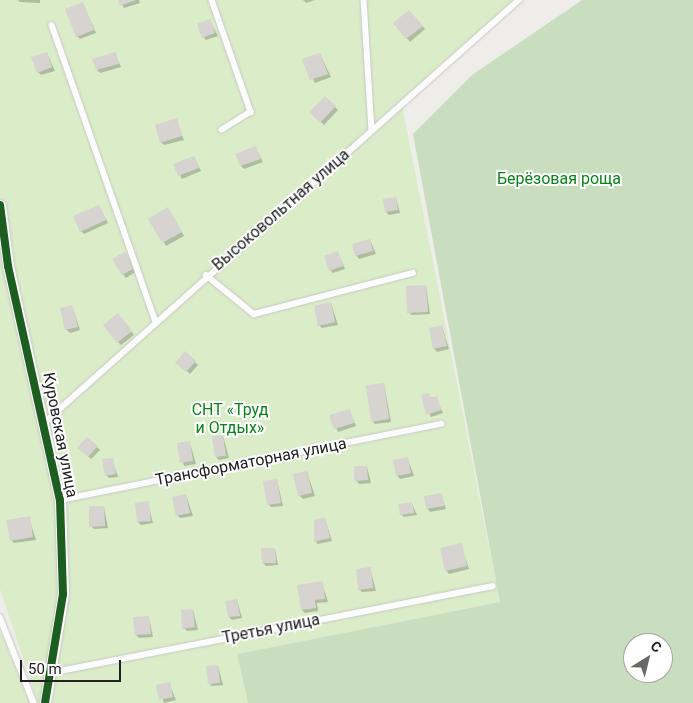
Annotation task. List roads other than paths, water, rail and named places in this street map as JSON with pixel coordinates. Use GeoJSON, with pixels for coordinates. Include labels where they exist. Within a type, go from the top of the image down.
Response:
{"type":"FeatureCollection","features":[{"type":"Feature","properties":{"kind":"street","name":"Куровская улица"},"geometry":{"type":"LineString","coordinates":[[0,205],[8,266],[45,422],[60,500],[64,594],[45,703]]}},
{"type":"Feature","properties":{"kind":"lane"},"geometry":{"type":"LineString","coordinates":[[212,0],[251,112],[222,130]]}},
{"type":"Feature","properties":{"kind":"lane"},"geometry":{"type":"LineString","coordinates":[[364,0],[372,130]]}},
{"type":"Feature","properties":{"kind":"lane","name":"Высоковольтная улица"},"geometry":{"type":"LineString","coordinates":[[45,422],[206,275],[519,0]]}},
{"type":"Feature","properties":{"kind":"lane"},"geometry":{"type":"LineString","coordinates":[[52,25],[156,322]]}},
{"type":"Feature","properties":{"kind":"lane"},"geometry":{"type":"LineString","coordinates":[[206,275],[254,314],[413,273]]}},
{"type":"Feature","properties":{"kind":"lane","name":"Трансформаторная улица"},"geometry":{"type":"LineString","coordinates":[[60,500],[442,424]]}},
{"type":"Feature","properties":{"kind":"lane","name":"Третья улица"},"geometry":{"type":"LineString","coordinates":[[50,673],[492,586]]}},
{"type":"Feature","properties":{"kind":"lane"},"geometry":{"type":"LineString","coordinates":[[0,617],[34,703]]}},
{"type":"Feature","properties":{"kind":"park label","name":"Берёзовая роща"},"geometry":{"type":"Point","coordinates":[559,179]}},
{"type":"Feature","properties":{"kind":"park label","name":"СНТ «Труд и Отдых»"},"geometry":{"type":"Point","coordinates":[230,419]}}]}
